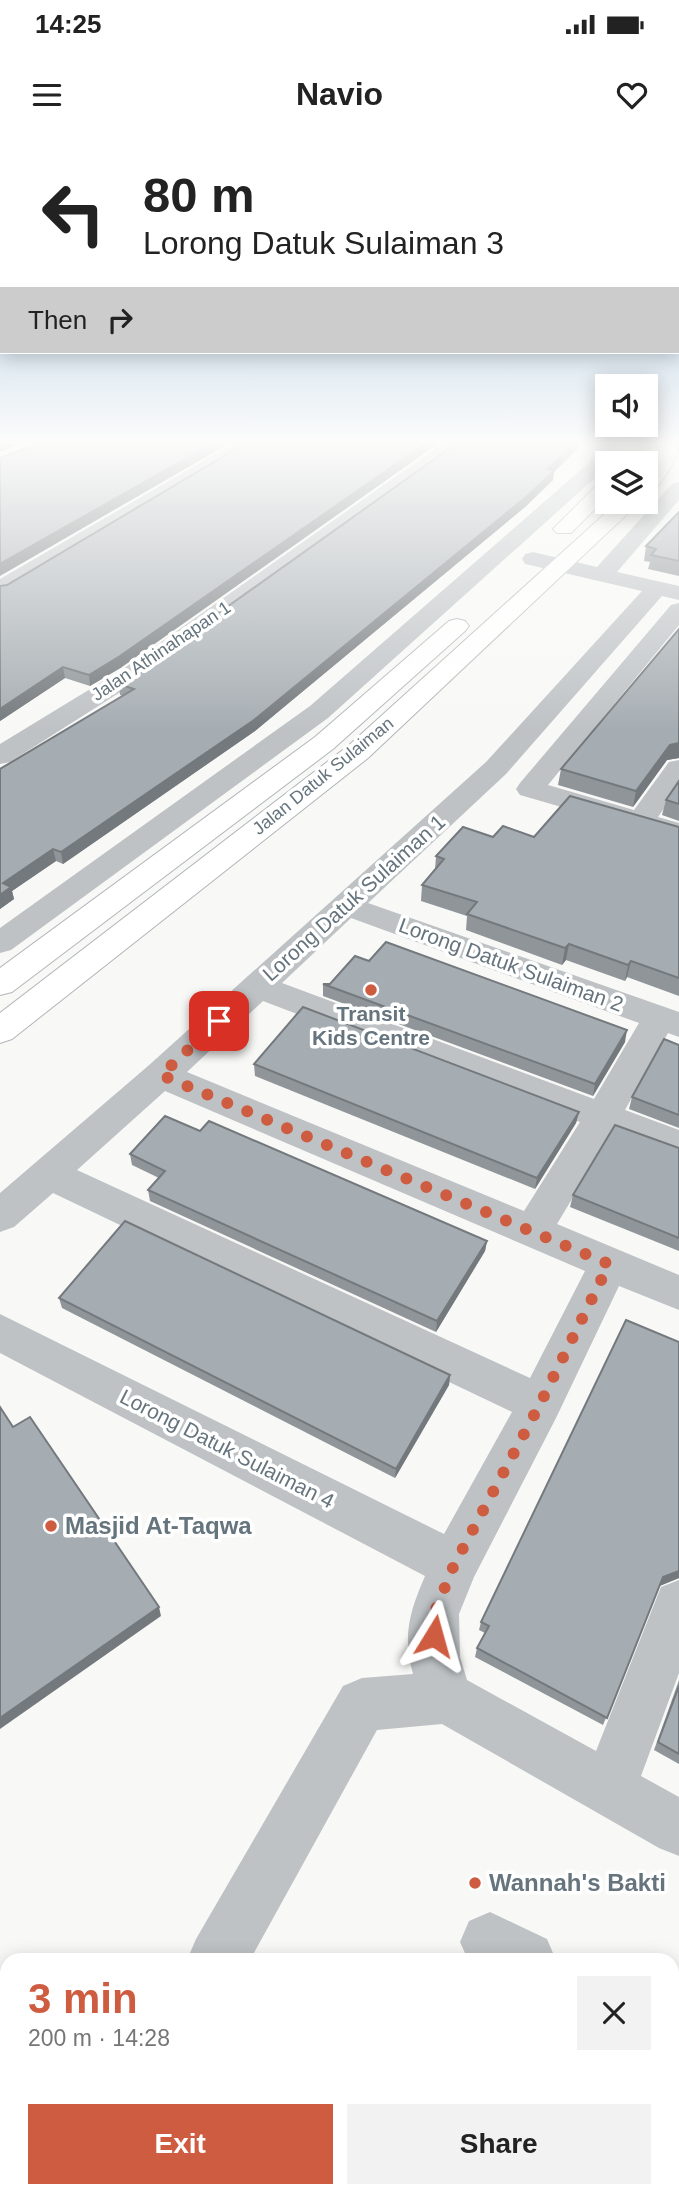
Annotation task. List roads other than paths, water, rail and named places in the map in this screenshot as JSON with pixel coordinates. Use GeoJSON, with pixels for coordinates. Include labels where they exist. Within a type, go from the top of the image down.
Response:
{"type":"FeatureCollection","features":[{"type":"Feature","properties":{"kind":"main road"},"geometry":{"type":"LineString","coordinates":[[512,577],[553,539]]}},
{"type":"Feature","properties":{"kind":"main road","name":"Jalan Datuk Sulaiman"},"geometry":{"type":"LineString","coordinates":[[0,1031],[358,752],[591,539]]}},
{"type":"Feature","properties":{"kind":"main road","name":"Jalan Datuk Sulaiman"},"geometry":{"type":"LineString","coordinates":[[0,984],[324,743],[474,611]]}},
{"type":"Feature","properties":{"kind":"street"},"geometry":{"type":"LineString","coordinates":[[0,587],[82,539]]}},
{"type":"Feature","properties":{"kind":"street","name":"Jalan Athinahapan 1"},"geometry":{"type":"LineString","coordinates":[[0,756],[132,674],[321,539]]}},
{"type":"Feature","properties":{"kind":"street"},"geometry":{"type":"LineString","coordinates":[[0,943],[206,796],[318,712],[514,539]]}},
{"type":"Feature","properties":{"kind":"street"},"geometry":{"type":"LineString","coordinates":[[602,575],[634,539]]}},
{"type":"Feature","properties":{"kind":"street"},"geometry":{"type":"LineString","coordinates":[[533,559],[668,591]]}},
{"type":"Feature","properties":{"kind":"street","name":"Lorong Datuk Sulaiman 1"},"geometry":{"type":"LineString","coordinates":[[0,1216],[161,1075],[496,768],[668,591]]}},
{"type":"Feature","properties":{"kind":"street"},"geometry":{"type":"LineString","coordinates":[[679,610],[530,789],[679,832]]}},
{"type":"Feature","properties":{"kind":"street"},"geometry":{"type":"LineString","coordinates":[[640,821],[679,768]]}},
{"type":"Feature","properties":{"kind":"street","name":"Jalan Datuk Sulaiman"},"geometry":{"type":"LineString","coordinates":[[206,796],[239,808]]}},
{"type":"Feature","properties":{"kind":"street","name":"Lorong Datuk Sulaiman 2"},"geometry":{"type":"LineString","coordinates":[[344,905],[669,1021]]}},
{"type":"Feature","properties":{"kind":"street"},"geometry":{"type":"LineString","coordinates":[[257,986],[679,1145]]}},
{"type":"Feature","properties":{"kind":"street"},"geometry":{"type":"LineString","coordinates":[[532,1231],[603,1116],[669,1021]]}},
{"type":"Feature","properties":{"kind":"street"},"geometry":{"type":"LineString","coordinates":[[161,1075],[679,1293]]}},
{"type":"Feature","properties":{"kind":"street"},"geometry":{"type":"LineString","coordinates":[[47,1174],[540,1404]]}},
{"type":"Feature","properties":{"kind":"street"},"geometry":{"type":"LineString","coordinates":[[446,1697],[434,1657],[434,1614],[454,1565],[540,1404],[609,1264]]}},
{"type":"Feature","properties":{"kind":"street","name":"Lorong Datuk Sulaiman 4"},"geometry":{"type":"LineString","coordinates":[[0,1332],[454,1565]]}},
{"type":"Feature","properties":{"kind":"street"},"geometry":{"type":"LineString","coordinates":[[609,1788],[679,1605]]}},
{"type":"Feature","properties":{"kind":"street"},"geometry":{"type":"LineString","coordinates":[[221,1953],[362,1706],[446,1697],[679,1828]]}},
{"type":"Feature","properties":{"kind":"place","name":"Transit Kids Centre"},"geometry":{"type":"Point","coordinates":[371,990]}},
{"type":"Feature","properties":{"kind":"place","name":"Masjid At-Taqwa"},"geometry":{"type":"Point","coordinates":[51,1526]}},
{"type":"Feature","properties":{"kind":"place","name":"Wannah's Bakti"},"geometry":{"type":"Point","coordinates":[475,1883]}}]}
